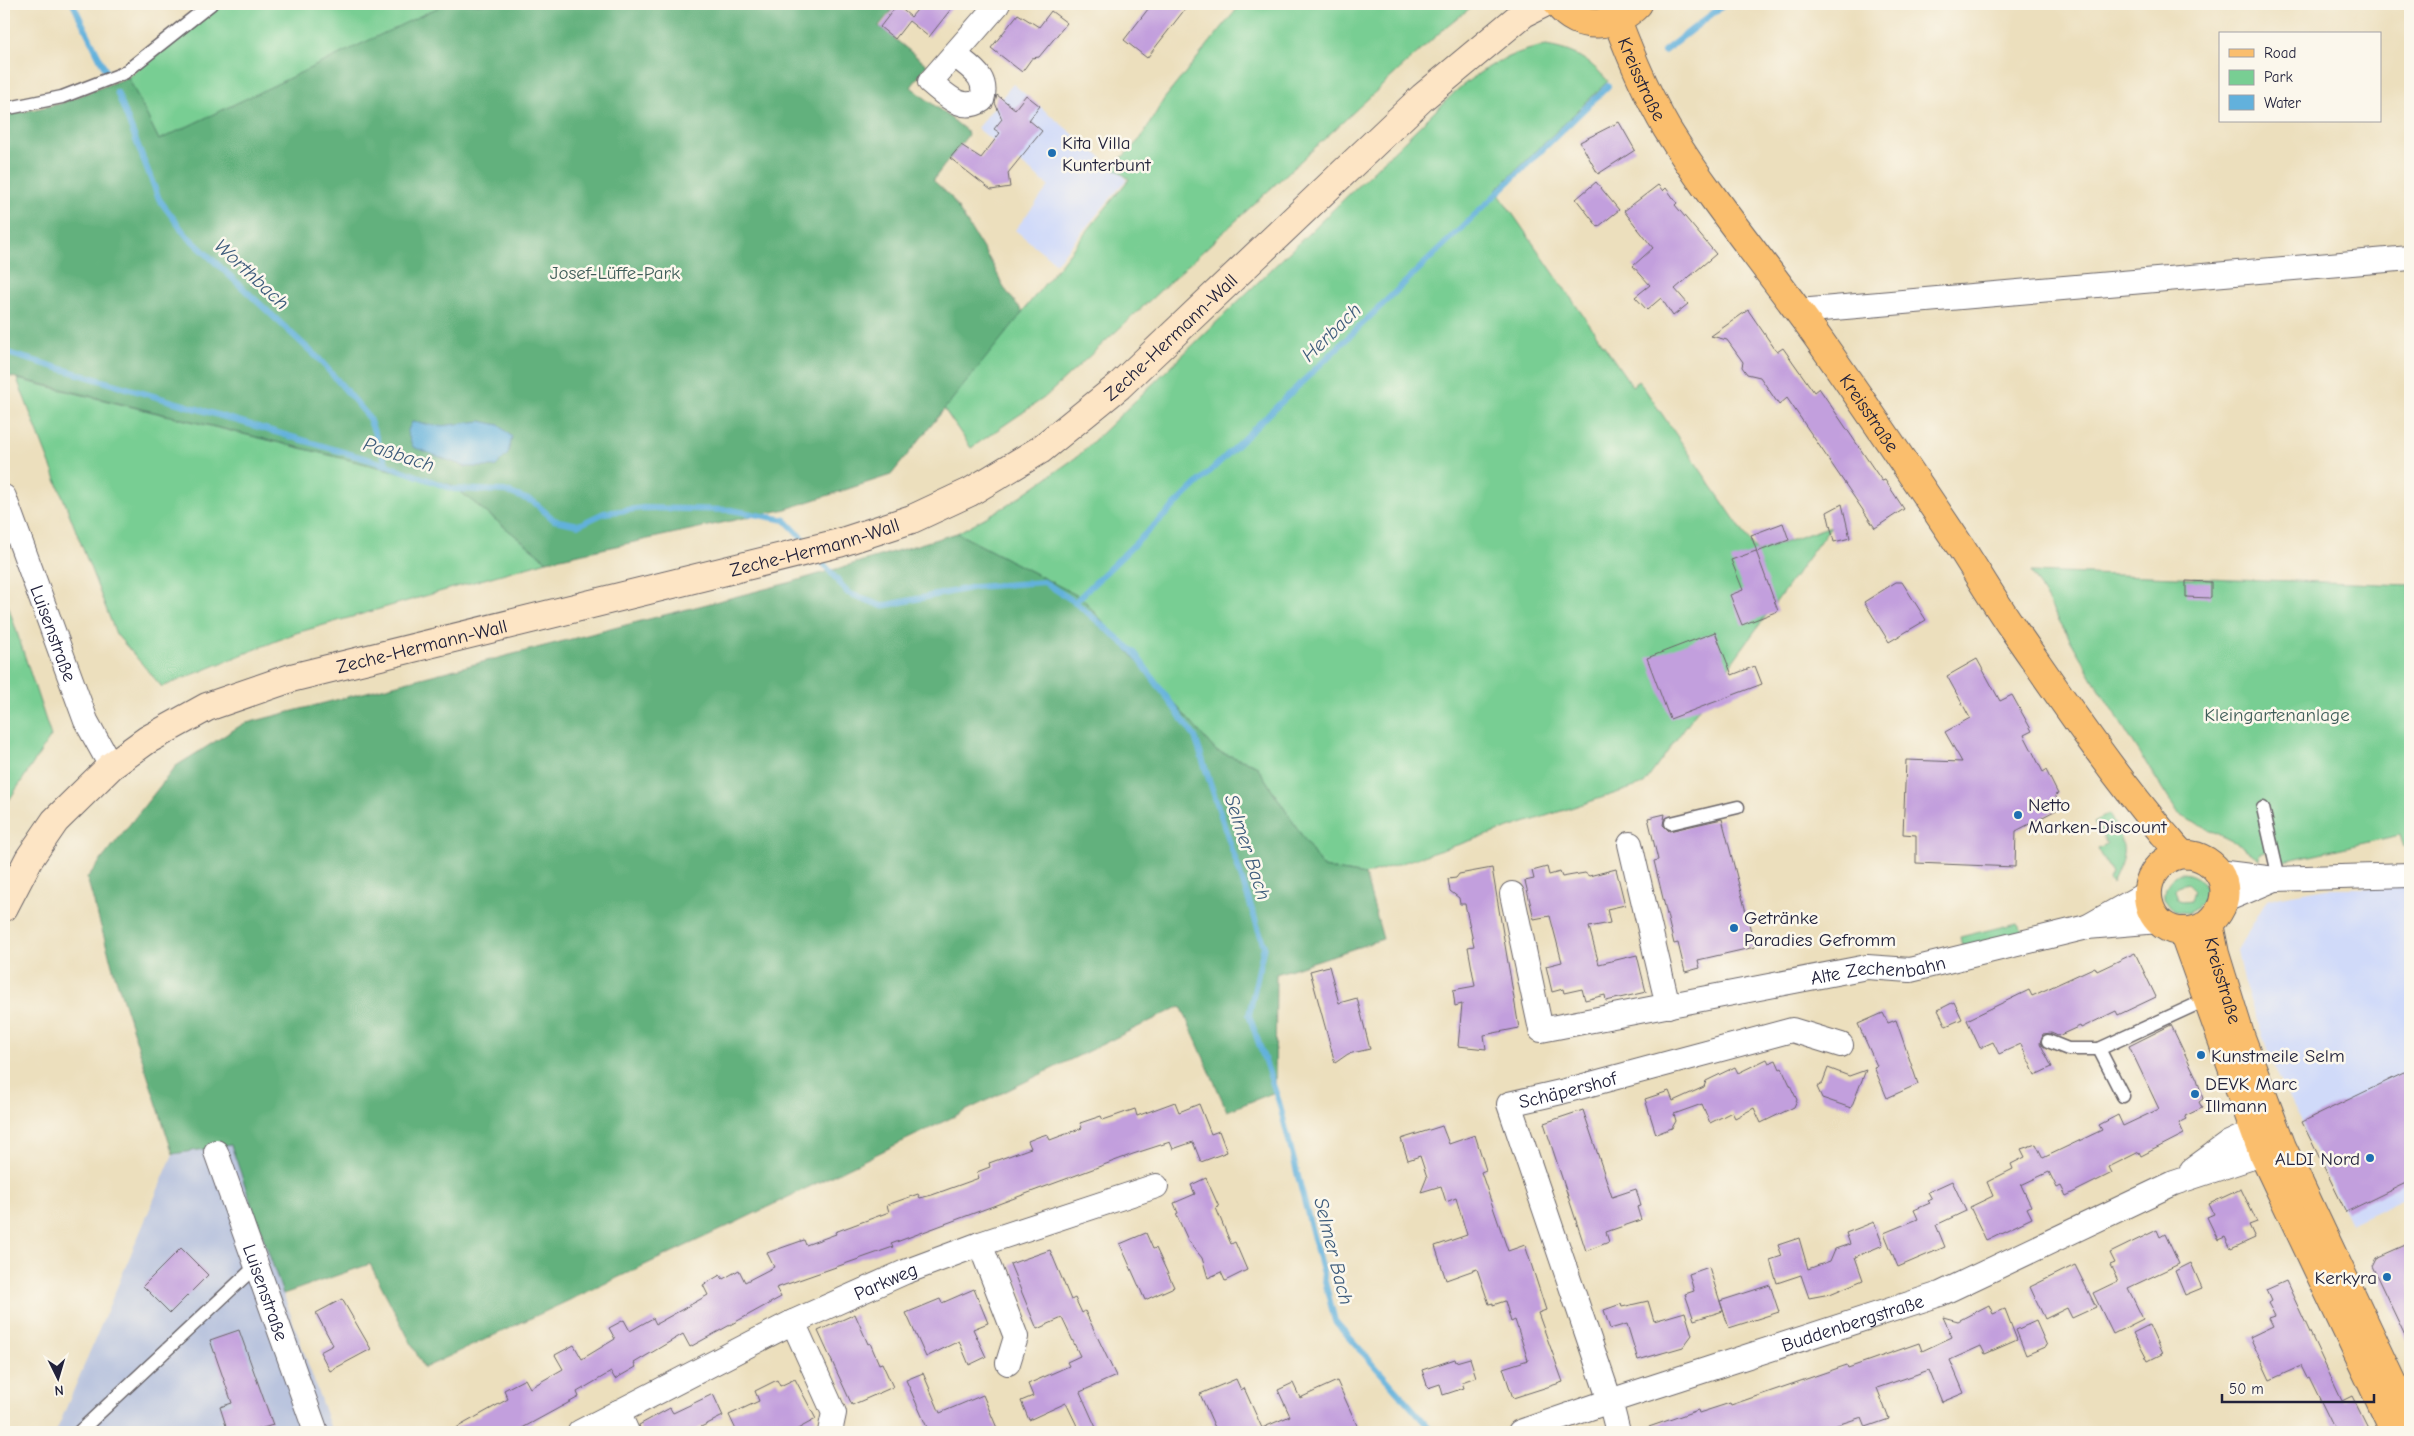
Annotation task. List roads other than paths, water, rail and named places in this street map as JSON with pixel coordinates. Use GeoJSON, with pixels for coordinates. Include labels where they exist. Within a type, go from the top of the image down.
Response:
{"type":"FeatureCollection","features":[{"type":"Feature","properties":{"kind":"main road","name":"Kreisstraße"},"geometry":{"type":"LineString","coordinates":[[1558,4],[1573,18],[1582,22],[1605,24],[1628,12],[1631,58],[1666,127],[1701,179],[1799,311],[1885,432],[2003,614],[2134,799],[2182,854]]}},
{"type":"Feature","properties":{"kind":"main road","name":"Kreisstraße"},"geometry":{"type":"LineString","coordinates":[[2134,799],[2151,881],[2148,903],[2171,926],[2217,995]]}},
{"type":"Feature","properties":{"kind":"main road"},"geometry":{"type":"LineString","coordinates":[[2151,881],[2168,859],[2182,854],[2203,858],[2218,872],[2223,881],[2223,901]]}},
{"type":"Feature","properties":{"kind":"main road","name":"Kreisstraße"},"geometry":{"type":"LineString","coordinates":[[2171,926],[2196,930],[2209,924],[2216,918],[2223,901]]}},
{"type":"Feature","properties":{"kind":"main road","name":"Kreisstraße"},"geometry":{"type":"LineString","coordinates":[[2209,924],[2217,995],[2268,1139],[2395,1432]]}},
{"type":"Feature","properties":{"kind":"main road","name":"Kreisstraße"},"geometry":{"type":"LineString","coordinates":[[2268,1139],[2410,1419]]}},
{"type":"Feature","properties":{"kind":"street"},"geometry":{"type":"LineString","coordinates":[[954,54],[998,4]]}},
{"type":"Feature","properties":{"kind":"street","name":"Zeche-Hermann-Wall"},"geometry":{"type":"LineString","coordinates":[[4,907],[29,859],[55,821],[112,766],[147,740],[207,707],[291,678],[839,543],[920,515],[970,492],[1040,450],[1120,386],[1423,97],[1524,13],[1542,4]]}},
{"type":"Feature","properties":{"kind":"street"},"geometry":{"type":"LineString","coordinates":[[1799,311],[2410,258]]}},
{"type":"Feature","properties":{"kind":"street","name":"Luisenstraße"},"geometry":{"type":"LineString","coordinates":[[4,496],[86,721],[112,766]]}},
{"type":"Feature","properties":{"kind":"street"},"geometry":{"type":"LineString","coordinates":[[1630,844],[1668,1006]]}},
{"type":"Feature","properties":{"kind":"street"},"geometry":{"type":"LineString","coordinates":[[2218,872],[2277,879],[2410,875]]}},
{"type":"Feature","properties":{"kind":"street"},"geometry":{"type":"LineString","coordinates":[[2223,901],[2277,879]]}},
{"type":"Feature","properties":{"kind":"street","name":"Alte Zechenbahn"},"geometry":{"type":"LineString","coordinates":[[2087,927],[2151,881]]}},
{"type":"Feature","properties":{"kind":"street","name":"Alte Zechenbahn"},"geometry":{"type":"LineString","coordinates":[[1512,894],[1541,1030],[1867,967],[1910,970],[2087,927],[2171,926]]}},
{"type":"Feature","properties":{"kind":"street","name":"Schäpershof"},"geometry":{"type":"LineString","coordinates":[[1610,1401],[1509,1104],[1561,1092],[1792,1030],[1841,1045]]}},
{"type":"Feature","properties":{"kind":"street","name":"Buddenbergstraße"},"geometry":{"type":"LineString","coordinates":[[1520,1432],[1940,1294],[2268,1139]]}},
{"type":"Feature","properties":{"kind":"street","name":"Luisenstraße"},"geometry":{"type":"LineString","coordinates":[[216,1152],[316,1432]]}},
{"type":"Feature","properties":{"kind":"street","name":"Parkweg"},"geometry":{"type":"LineString","coordinates":[[580,1432],[622,1422],[793,1322],[904,1272],[980,1244],[1156,1186]]}},
{"type":"Feature","properties":{"kind":"street"},"geometry":{"type":"LineString","coordinates":[[980,1244],[1016,1337],[1008,1363]]}},
{"type":"Feature","properties":{"kind":"street"},"geometry":{"type":"LineString","coordinates":[[793,1322],[834,1413],[830,1432]]}},
{"type":"Feature","properties":{"kind":"street"},"geometry":{"type":"LineString","coordinates":[[1610,1401],[1618,1432]]}},
{"type":"Feature","properties":{"kind":"lane"},"geometry":{"type":"LineString","coordinates":[[4,109],[62,97],[124,73],[211,4]]}},
{"type":"Feature","properties":{"kind":"lane"},"geometry":{"type":"LineString","coordinates":[[1672,823],[1738,806]]}},
{"type":"Feature","properties":{"kind":"lane"},"geometry":{"type":"LineString","coordinates":[[2263,808],[2277,879]]}},
{"type":"Feature","properties":{"kind":"lane"},"geometry":{"type":"LineString","coordinates":[[2048,1041],[2068,1049],[2099,1049],[2217,995]]}},
{"type":"Feature","properties":{"kind":"lane"},"geometry":{"type":"LineString","coordinates":[[2099,1049],[2123,1096]]}},
{"type":"Feature","properties":{"kind":"lane"},"geometry":{"type":"LineString","coordinates":[[79,1432],[257,1265]]}},
{"type":"Feature","properties":{"kind":"water"},"geometry":{"type":"Polygon","coordinates":[[[481,421],[499,425],[512,437],[508,454],[495,467],[466,467],[413,447],[407,432],[412,422],[440,426],[481,421]]]}},
{"type":"Feature","properties":{"kind":"waterway","name":"Worthbach"},"geometry":{"type":"LineString","coordinates":[[73,4],[107,73]]}},
{"type":"Feature","properties":{"kind":"waterway","name":"Herbach"},"geometry":{"type":"LineString","coordinates":[[1664,51],[1725,4]]}},
{"type":"Feature","properties":{"kind":"waterway","name":"Herbach"},"geometry":{"type":"LineString","coordinates":[[1075,602],[1608,86]]}},
{"type":"Feature","properties":{"kind":"waterway","name":"Worthbach"},"geometry":{"type":"LineString","coordinates":[[117,92],[159,199],[185,234],[319,359],[368,416],[387,465]]}},
{"type":"Feature","properties":{"kind":"waterway","name":"Paßbach"},"geometry":{"type":"LineString","coordinates":[[4,352],[387,465],[453,489],[505,491],[534,502],[554,520],[579,525],[604,513],[643,508],[731,510],[785,520],[808,544]]}},
{"type":"Feature","properties":{"kind":"waterway","name":"Selmer Bach"},"geometry":{"type":"LineString","coordinates":[[817,556],[848,593],[882,606],[975,587],[1044,582],[1075,602],[1134,652],[1195,737],[1264,946],[1249,1015],[1279,1102],[1335,1321],[1433,1432]]}},
{"type":"Feature","properties":{"kind":"place","name":"Kita Villa Kunterbunt"},"geometry":{"type":"Point","coordinates":[1052,153]}},
{"type":"Feature","properties":{"kind":"place","name":"Netto Marken-Discount"},"geometry":{"type":"Point","coordinates":[2018,815]}},
{"type":"Feature","properties":{"kind":"place","name":"Getränke Paradies Gefromm"},"geometry":{"type":"Point","coordinates":[1734,928]}},
{"type":"Feature","properties":{"kind":"place","name":"Kunstmeile Selm"},"geometry":{"type":"Point","coordinates":[2201,1055]}},
{"type":"Feature","properties":{"kind":"place","name":"DEVK Marc Illmann"},"geometry":{"type":"Point","coordinates":[2195,1094]}},
{"type":"Feature","properties":{"kind":"place","name":"ALDI Nord"},"geometry":{"type":"Point","coordinates":[2370,1158]}},
{"type":"Feature","properties":{"kind":"place","name":"Kerkyra"},"geometry":{"type":"Point","coordinates":[2387,1277]}},
{"type":"Feature","properties":{"kind":"park label","name":"Josef-Lüffe-Park"},"geometry":{"type":"Point","coordinates":[615,272]}},
{"type":"Feature","properties":{"kind":"park label","name":"Kleingartenanlage"},"geometry":{"type":"Point","coordinates":[2277,714]}}]}
